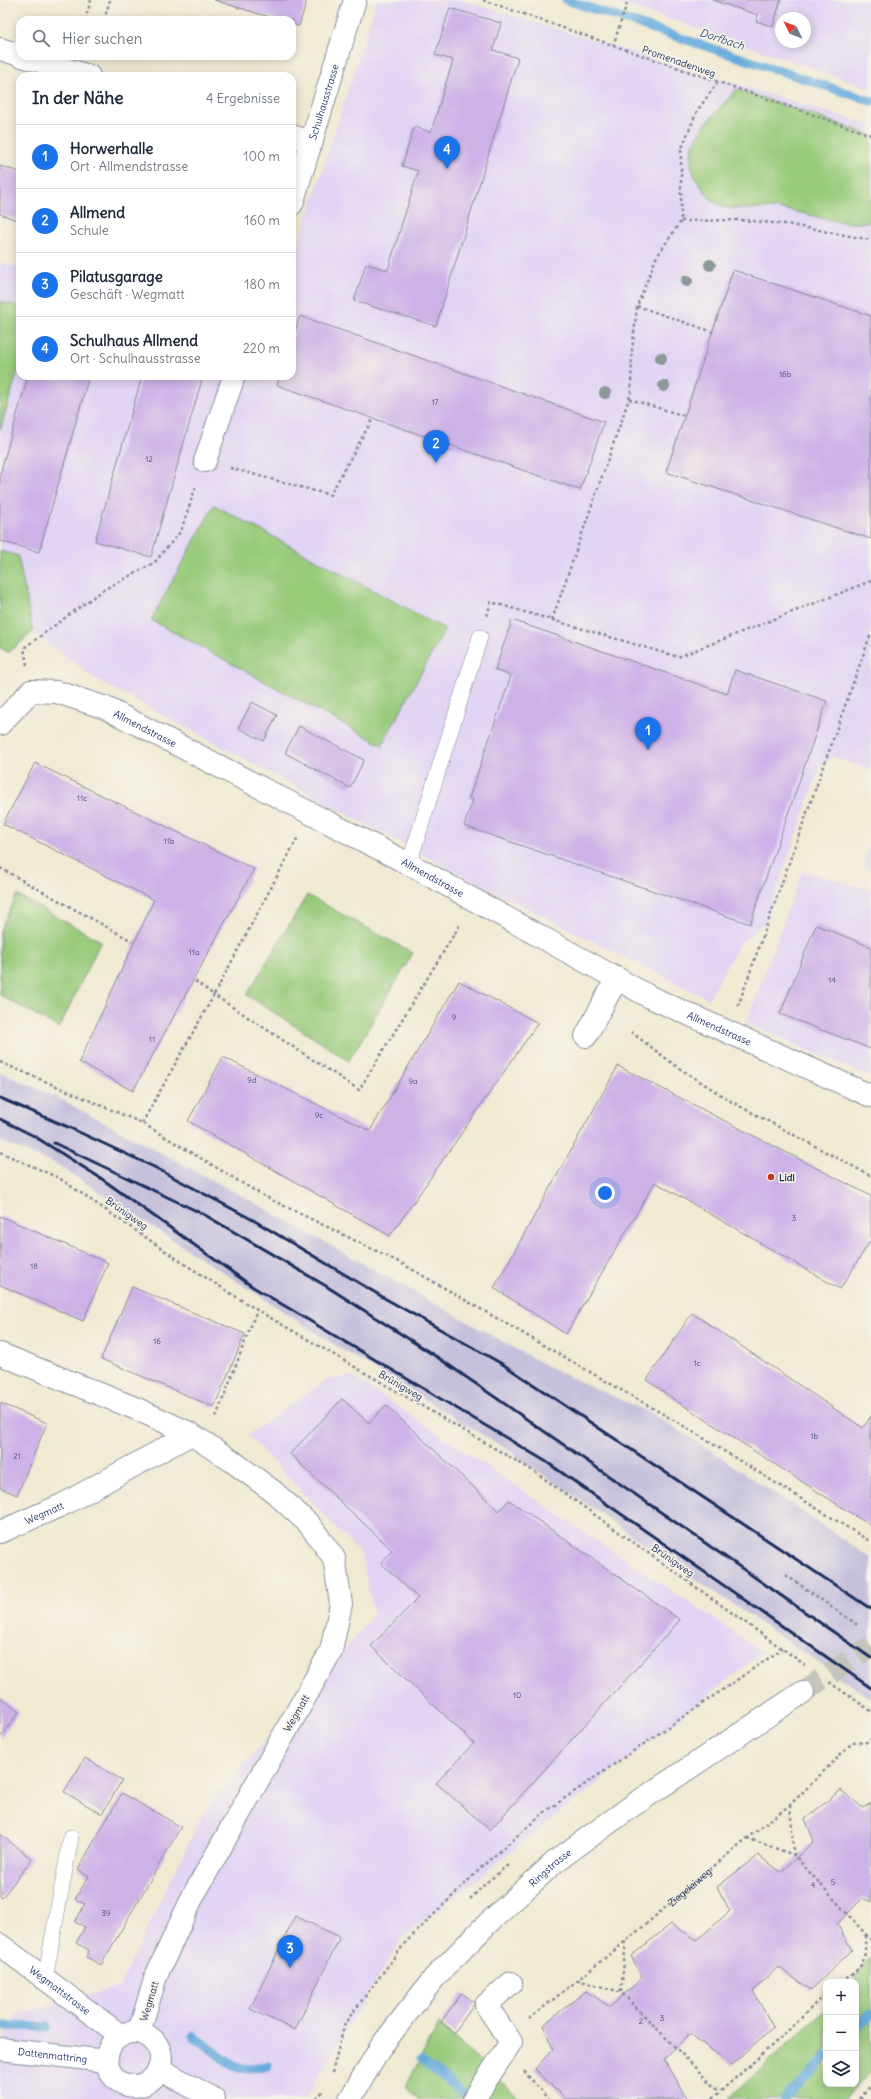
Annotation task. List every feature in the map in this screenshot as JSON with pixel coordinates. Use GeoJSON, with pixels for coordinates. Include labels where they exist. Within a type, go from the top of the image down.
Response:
{"type":"FeatureCollection","features":[{"type":"Feature","properties":{"kind":"street","name":"Schulhausstrasse"},"geometry":{"type":"LineString","coordinates":[[296,178],[302,139],[355,0]]}},
{"type":"Feature","properties":{"kind":"street"},"geometry":{"type":"LineString","coordinates":[[0,50],[16,55]]}},
{"type":"Feature","properties":{"kind":"street"},"geometry":{"type":"LineString","coordinates":[[35,60],[75,72]]}},
{"type":"Feature","properties":{"kind":"street"},"geometry":{"type":"LineString","coordinates":[[205,461],[233,380]]}},
{"type":"Feature","properties":{"kind":"street"},"geometry":{"type":"LineString","coordinates":[[0,724],[31,691]]}},
{"type":"Feature","properties":{"kind":"street","name":"Allmendstrasse"},"geometry":{"type":"LineString","coordinates":[[31,691],[57,692],[106,708],[409,864],[656,1000],[871,1096]]}},
{"type":"Feature","properties":{"kind":"street"},"geometry":{"type":"LineString","coordinates":[[586,1036],[616,978]]}},
{"type":"Feature","properties":{"kind":"street","name":"Wegmatt"},"geometry":{"type":"LineString","coordinates":[[0,1354],[137,1409],[198,1439],[274,1492],[309,1524],[334,1558],[341,1604],[331,1651],[193,1896],[130,2034]]}},
{"type":"Feature","properties":{"kind":"street","name":"Wegmatt"},"geometry":{"type":"LineString","coordinates":[[0,1532],[64,1504],[198,1439]]}},
{"type":"Feature","properties":{"kind":"street","name":"Ringstrasse"},"geometry":{"type":"LineString","coordinates":[[350,2099],[382,2045],[435,1977],[485,1926],[556,1861],[632,1806],[803,1692]]}},
{"type":"Feature","properties":{"kind":"street","name":"Wegmattstrasse"},"geometry":{"type":"LineString","coordinates":[[0,1945],[45,1979],[130,2034]]}},
{"type":"Feature","properties":{"kind":"street"},"geometry":{"type":"LineString","coordinates":[[474,2099],[490,2072],[511,2042],[486,2005],[511,1983]]}},
{"type":"Feature","properties":{"kind":"street"},"geometry":{"type":"LineString","coordinates":[[130,2034],[148,2036],[155,2042],[160,2052],[159,2070],[150,2082],[137,2086],[127,2086],[117,2081],[110,2074],[106,2062],[109,2047],[130,2034]]}},
{"type":"Feature","properties":{"kind":"street","name":"Dattenmattring"},"geometry":{"type":"LineString","coordinates":[[0,2049],[106,2062]]}},
{"type":"Feature","properties":{"kind":"street"},"geometry":{"type":"LineString","coordinates":[[159,2070],[214,2099]]}},
{"type":"Feature","properties":{"kind":"lane"},"geometry":{"type":"LineString","coordinates":[[409,864],[480,637]]}},
{"type":"Feature","properties":{"kind":"lane"},"geometry":{"type":"LineString","coordinates":[[45,1979],[71,1837]]}},
{"type":"Feature","properties":{"kind":"path"},"geometry":{"type":"LineString","coordinates":[[86,16],[91,0]]}},
{"type":"Feature","properties":{"kind":"path"},"geometry":{"type":"LineString","coordinates":[[105,16],[110,0]]}},
{"type":"Feature","properties":{"kind":"path","name":"Promenadenweg"},"geometry":{"type":"LineString","coordinates":[[483,0],[717,83],[871,135]]}},
{"type":"Feature","properties":{"kind":"path"},"geometry":{"type":"LineString","coordinates":[[613,46],[628,0]]}},
{"type":"Feature","properties":{"kind":"path"},"geometry":{"type":"LineString","coordinates":[[552,620],[629,399],[637,306],[656,258],[681,221],[682,150],[697,112],[717,83]]}},
{"type":"Feature","properties":{"kind":"path"},"geometry":{"type":"LineString","coordinates":[[681,221],[740,220],[786,224],[871,240]]}},
{"type":"Feature","properties":{"kind":"path"},"geometry":{"type":"LineString","coordinates":[[637,306],[713,332]]}},
{"type":"Feature","properties":{"kind":"path"},"geometry":{"type":"LineString","coordinates":[[629,399],[685,416]]}},
{"type":"Feature","properties":{"kind":"path"},"geometry":{"type":"LineString","coordinates":[[31,691],[24,648],[103,590],[154,563],[181,531],[205,461],[330,495],[374,418]]}},
{"type":"Feature","properties":{"kind":"path"},"geometry":{"type":"LineString","coordinates":[[480,637],[491,602],[678,658],[871,581]]}},
{"type":"Feature","properties":{"kind":"path"},"geometry":{"type":"LineString","coordinates":[[728,1033],[871,633]]}},
{"type":"Feature","properties":{"kind":"path"},"geometry":{"type":"LineString","coordinates":[[142,1123],[214,995],[311,814]]}},
{"type":"Feature","properties":{"kind":"path"},"geometry":{"type":"LineString","coordinates":[[0,868],[132,941]]}},
{"type":"Feature","properties":{"kind":"path"},"geometry":{"type":"LineString","coordinates":[[195,981],[359,1090],[474,900]]}},
{"type":"Feature","properties":{"kind":"path"},"geometry":{"type":"LineString","coordinates":[[631,1032],[676,1066],[732,1102],[871,1176]]}},
{"type":"Feature","properties":{"kind":"path"},"geometry":{"type":"LineString","coordinates":[[0,1062],[142,1123],[262,1195],[401,1263],[682,1425],[871,1542]]}},
{"type":"Feature","properties":{"kind":"path","name":"Brünigweg"},"geometry":{"type":"LineString","coordinates":[[0,1152],[59,1178],[183,1263],[257,1310],[532,1470],[782,1649],[546,1811],[486,1863],[405,1943],[345,2023],[330,2080]]}},
{"type":"Feature","properties":{"kind":"path"},"geometry":{"type":"LineString","coordinates":[[198,1439],[257,1310]]}},
{"type":"Feature","properties":{"kind":"path"},"geometry":{"type":"LineString","coordinates":[[786,1575],[859,1626]]}},
{"type":"Feature","properties":{"kind":"path","name":"Ziegeleiweg"},"geometry":{"type":"LineString","coordinates":[[511,2042],[524,2023],[626,1941],[747,1838],[790,1804],[852,1743],[868,1742],[871,1739]]}},
{"type":"Feature","properties":{"kind":"path"},"geometry":{"type":"LineString","coordinates":[[790,1804],[794,1855]]}},
{"type":"Feature","properties":{"kind":"path"},"geometry":{"type":"LineString","coordinates":[[747,1838],[794,1855],[871,1940]]}},
{"type":"Feature","properties":{"kind":"path"},"geometry":{"type":"LineString","coordinates":[[846,1979],[855,1973],[866,1958],[865,1934]]}},
{"type":"Feature","properties":{"kind":"path"},"geometry":{"type":"LineString","coordinates":[[621,1992],[626,1941]]}},
{"type":"Feature","properties":{"kind":"path"},"geometry":{"type":"LineString","coordinates":[[576,1980],[621,1992],[719,2092]]}},
{"type":"Feature","properties":{"kind":"path"},"geometry":{"type":"LineString","coordinates":[[712,2099],[787,2032],[823,1996]]}},
{"type":"Feature","properties":{"kind":"path"},"geometry":{"type":"LineString","coordinates":[[511,2042],[526,2073],[548,2099]]}},
{"type":"Feature","properties":{"kind":"path"},"geometry":{"type":"LineString","coordinates":[[860,2099],[871,2085]]}},
{"type":"Feature","properties":{"kind":"shaded area"},"geometry":{"type":"Polygon","coordinates":[[[377,0],[461,0],[871,125],[871,770],[833,757],[820,767],[765,923],[740,943],[708,999],[438,863],[94,678],[33,632],[18,557],[0,551],[0,262],[16,267],[16,380],[296,380],[296,253],[377,0]]]}},
{"type":"Feature","properties":{"kind":"shaded area"},"geometry":{"type":"Polygon","coordinates":[[[607,0],[871,0],[871,89],[685,24],[607,0]]]}},
{"type":"Feature","properties":{"kind":"shaded area"},"geometry":{"type":"Polygon","coordinates":[[[871,837],[871,870],[863,867],[871,837]]]}},
{"type":"Feature","properties":{"kind":"shaded area"},"geometry":{"type":"Polygon","coordinates":[[[802,871],[871,890],[871,1077],[746,1023],[802,871]]]}},
{"type":"Feature","properties":{"kind":"shaded area"},"geometry":{"type":"Polygon","coordinates":[[[0,1072],[62,1100],[246,1198],[552,1369],[651,1413],[713,1452],[871,1558],[871,1699],[509,1451],[338,1347],[56,1164],[0,1141],[0,1072]]]}},
{"type":"Feature","properties":{"kind":"shaded area"},"geometry":{"type":"Polygon","coordinates":[[[352,1376],[763,1652],[400,1940],[305,2099],[0,2099],[0,2044],[16,2015],[119,1987],[204,1811],[374,1615],[361,1554],[248,1435],[326,1380],[352,1376]]]}},
{"type":"Feature","properties":{"kind":"green space"},"geometry":{"type":"Polygon","coordinates":[[[737,89],[871,135],[871,222],[841,222],[778,209],[746,209],[726,207],[714,202],[701,187],[693,172],[691,159],[693,146],[707,122],[737,89]]]}},
{"type":"Feature","properties":{"kind":"green space"},"geometry":{"type":"Polygon","coordinates":[[[0,301],[16,306],[16,377],[0,430],[0,301]]]}},
{"type":"Feature","properties":{"kind":"green space"},"geometry":{"type":"Polygon","coordinates":[[[214,505],[445,629],[382,745],[151,620],[214,505]]]}},
{"type":"Feature","properties":{"kind":"green space"},"geometry":{"type":"Polygon","coordinates":[[[0,551],[18,556],[33,632],[9,652],[0,648],[0,551]]]}},
{"type":"Feature","properties":{"kind":"green space"},"geometry":{"type":"Polygon","coordinates":[[[17,895],[101,941],[59,1028],[0,995],[0,930],[17,895]]]}},
{"type":"Feature","properties":{"kind":"green space"},"geometry":{"type":"Polygon","coordinates":[[[307,895],[413,953],[349,1061],[247,995],[307,895]]]}},
{"type":"Feature","properties":{"kind":"green space"},"geometry":{"type":"Polygon","coordinates":[[[871,1957],[871,2070],[859,2083],[859,1979],[855,1979],[871,1957]]]}},
{"type":"Feature","properties":{"kind":"green space"},"geometry":{"type":"Polygon","coordinates":[[[823,2012],[823,2087],[855,2087],[844,2099],[728,2099],[823,2012]]]}},
{"type":"Feature","properties":{"kind":"green space"},"geometry":{"type":"Polygon","coordinates":[[[439,2024],[520,2099],[418,2099],[405,2087],[439,2024]]]}},
{"type":"Feature","properties":{"kind":"building"},"geometry":{"type":"Polygon","coordinates":[[[214,0],[307,0],[299,26],[296,25],[296,16],[266,16],[214,0]]]}},
{"type":"Feature","properties":{"kind":"building"},"geometry":{"type":"Polygon","coordinates":[[[712,0],[781,0],[777,12],[775,12],[773,27],[756,21],[758,15],[712,0]]]}},
{"type":"Feature","properties":{"kind":"building"},"geometry":{"type":"Polygon","coordinates":[[[450,8],[501,23],[493,50],[518,58],[436,326],[354,301],[366,264],[388,270],[418,171],[402,166],[414,127],[431,132],[453,60],[435,55],[450,8]]]}},
{"type":"Feature","properties":{"kind":"building"},"geometry":{"type":"Polygon","coordinates":[[[0,166],[16,171],[16,220],[0,214],[0,166]]]}},
{"type":"Feature","properties":{"kind":"building"},"geometry":{"type":"Polygon","coordinates":[[[733,270],[871,316],[871,539],[666,472],[733,270]]]}},
{"type":"Feature","properties":{"kind":"building"},"geometry":{"type":"Polygon","coordinates":[[[300,316],[604,422],[580,490],[277,385],[279,380],[296,380],[296,328],[300,316]]]}},
{"type":"Feature","properties":{"kind":"building"},"geometry":{"type":"Polygon","coordinates":[[[27,380],[88,380],[39,552],[0,541],[0,474],[27,380]]]}},
{"type":"Feature","properties":{"kind":"building"},"geometry":{"type":"Polygon","coordinates":[[[141,380],[202,380],[151,557],[95,541],[141,380]]]}},
{"type":"Feature","properties":{"kind":"building"},"geometry":{"type":"Polygon","coordinates":[[[512,620],[727,694],[735,670],[827,701],[750,924],[464,826],[473,800],[469,798],[511,676],[495,670],[512,620]]]}},
{"type":"Feature","properties":{"kind":"building"},"geometry":{"type":"Polygon","coordinates":[[[252,702],[277,715],[264,741],[238,728],[252,702]]]}},
{"type":"Feature","properties":{"kind":"building"},"geometry":{"type":"Polygon","coordinates":[[[299,726],[364,760],[350,788],[285,753],[299,726]]]}},
{"type":"Feature","properties":{"kind":"building"},"geometry":{"type":"Polygon","coordinates":[[[35,763],[254,869],[133,1091],[79,1062],[154,900],[3,824],[35,763]]]}},
{"type":"Feature","properties":{"kind":"building"},"geometry":{"type":"Polygon","coordinates":[[[816,925],[871,947],[871,1049],[780,1014],[816,925]]]}},
{"type":"Feature","properties":{"kind":"building"},"geometry":{"type":"Polygon","coordinates":[[[459,981],[538,1023],[390,1236],[188,1121],[223,1057],[370,1131],[459,981]]]}},
{"type":"Feature","properties":{"kind":"building"},"geometry":{"type":"Polygon","coordinates":[[[618,1066],[871,1196],[871,1240],[840,1289],[655,1182],[566,1334],[494,1288],[618,1066]]]}},
{"type":"Feature","properties":{"kind":"building"},"geometry":{"type":"Polygon","coordinates":[[[0,1216],[108,1263],[83,1321],[0,1285],[0,1216]]]}},
{"type":"Feature","properties":{"kind":"building"},"geometry":{"type":"Polygon","coordinates":[[[132,1287],[245,1334],[214,1407],[101,1359],[132,1287]]]}},
{"type":"Feature","properties":{"kind":"building"},"geometry":{"type":"Polygon","coordinates":[[[692,1313],[863,1428],[871,1416],[871,1526],[675,1400],[647,1380],[692,1313]]]}},
{"type":"Feature","properties":{"kind":"building"},"geometry":{"type":"Polygon","coordinates":[[[342,1399],[369,1423],[386,1405],[499,1511],[509,1500],[680,1620],[490,1830],[436,1783],[474,1743],[371,1646],[418,1598],[381,1563],[392,1550],[290,1454],[342,1399]]]}},
{"type":"Feature","properties":{"kind":"building"},"geometry":{"type":"Polygon","coordinates":[[[0,1403],[47,1423],[17,1495],[0,1488],[0,1403]]]}},
{"type":"Feature","properties":{"kind":"building"},"geometry":{"type":"Polygon","coordinates":[[[0,1697],[19,1712],[0,1738],[0,1697]]]}},
{"type":"Feature","properties":{"kind":"building"},"geometry":{"type":"Polygon","coordinates":[[[85,1758],[122,1780],[102,1814],[64,1792],[85,1758]]]}},
{"type":"Feature","properties":{"kind":"building"},"geometry":{"type":"Polygon","coordinates":[[[841,1790],[863,1808],[871,1803],[871,1902],[863,1898],[837,1924],[852,1950],[811,1990],[778,1967],[753,1991],[773,2027],[732,2065],[690,2034],[664,2059],[688,2099],[565,2099],[535,2069],[553,2049],[543,2025],[586,1991],[610,2007],[642,1978],[631,1956],[671,1924],[697,1940],[730,1911],[717,1887],[758,1855],[781,1872],[814,1841],[805,1819],[841,1790]]]}},
{"type":"Feature","properties":{"kind":"building"},"geometry":{"type":"Polygon","coordinates":[[[122,1793],[181,1827],[101,1965],[86,1957],[89,1950],[76,1943],[85,1927],[75,1922],[85,1904],[75,1899],[89,1876],[78,1869],[122,1793]]]}},
{"type":"Feature","properties":{"kind":"building"},"geometry":{"type":"Polygon","coordinates":[[[0,1834],[32,1859],[2,1898],[0,1896],[0,1834]]]}},
{"type":"Feature","properties":{"kind":"building"},"geometry":{"type":"Polygon","coordinates":[[[295,1916],[340,1937],[295,2030],[250,2009],[295,1916]]]}},
{"type":"Feature","properties":{"kind":"building"},"geometry":{"type":"Polygon","coordinates":[[[462,1993],[475,2003],[454,2033],[441,2022],[462,1993]]]}},
{"type":"Feature","properties":{"kind":"waterway","name":"Dorfbach"},"geometry":{"type":"LineString","coordinates":[[566,0],[871,101]]}},
{"type":"Feature","properties":{"kind":"waterway"},"geometry":{"type":"LineString","coordinates":[[859,2025],[871,2014]]}},
{"type":"Feature","properties":{"kind":"waterway"},"geometry":{"type":"LineString","coordinates":[[0,2026],[47,2027]]}},
{"type":"Feature","properties":{"kind":"waterway"},"geometry":{"type":"LineString","coordinates":[[193,2036],[229,2063],[236,2066],[243,2068],[268,2066]]}},
{"type":"Feature","properties":{"kind":"waterway"},"geometry":{"type":"LineString","coordinates":[[421,2060],[470,2099]]}},
{"type":"Feature","properties":{"kind":"waterway"},"geometry":{"type":"LineString","coordinates":[[784,2099],[823,2060]]}},
{"type":"Feature","properties":{"kind":"tunnel"},"geometry":{"type":"LineString","coordinates":[[803,1692],[871,1646]]}},
{"type":"Feature","properties":{"kind":"railway"},"geometry":{"type":"LineString","coordinates":[[0,1098],[68,1127],[154,1167],[253,1220],[386,1299],[504,1365],[871,1609]]}},
{"type":"Feature","properties":{"kind":"railway"},"geometry":{"type":"LineString","coordinates":[[0,1119],[34,1136],[102,1179],[253,1287],[545,1461],[871,1688]]}},
{"type":"Feature","properties":{"kind":"railway"},"geometry":{"type":"LineString","coordinates":[[54,1143],[205,1215],[326,1286],[440,1359],[871,1658]]}},
{"type":"Feature","properties":{"kind":"place","name":"Schulhaus Allmend"},"geometry":{"type":"Point","coordinates":[447,169]}},
{"type":"Feature","properties":{"kind":"place","name":"Allmend"},"geometry":{"type":"Point","coordinates":[436,463]}},
{"type":"Feature","properties":{"kind":"place","name":"Horwerhalle"},"geometry":{"type":"Point","coordinates":[648,750]}},
{"type":"Feature","properties":{"kind":"place","name":"Lidl"},"geometry":{"type":"Point","coordinates":[771,1177]}},
{"type":"Feature","properties":{"kind":"place","name":"Pilatusgarage"},"geometry":{"type":"Point","coordinates":[290,1968]}}]}
